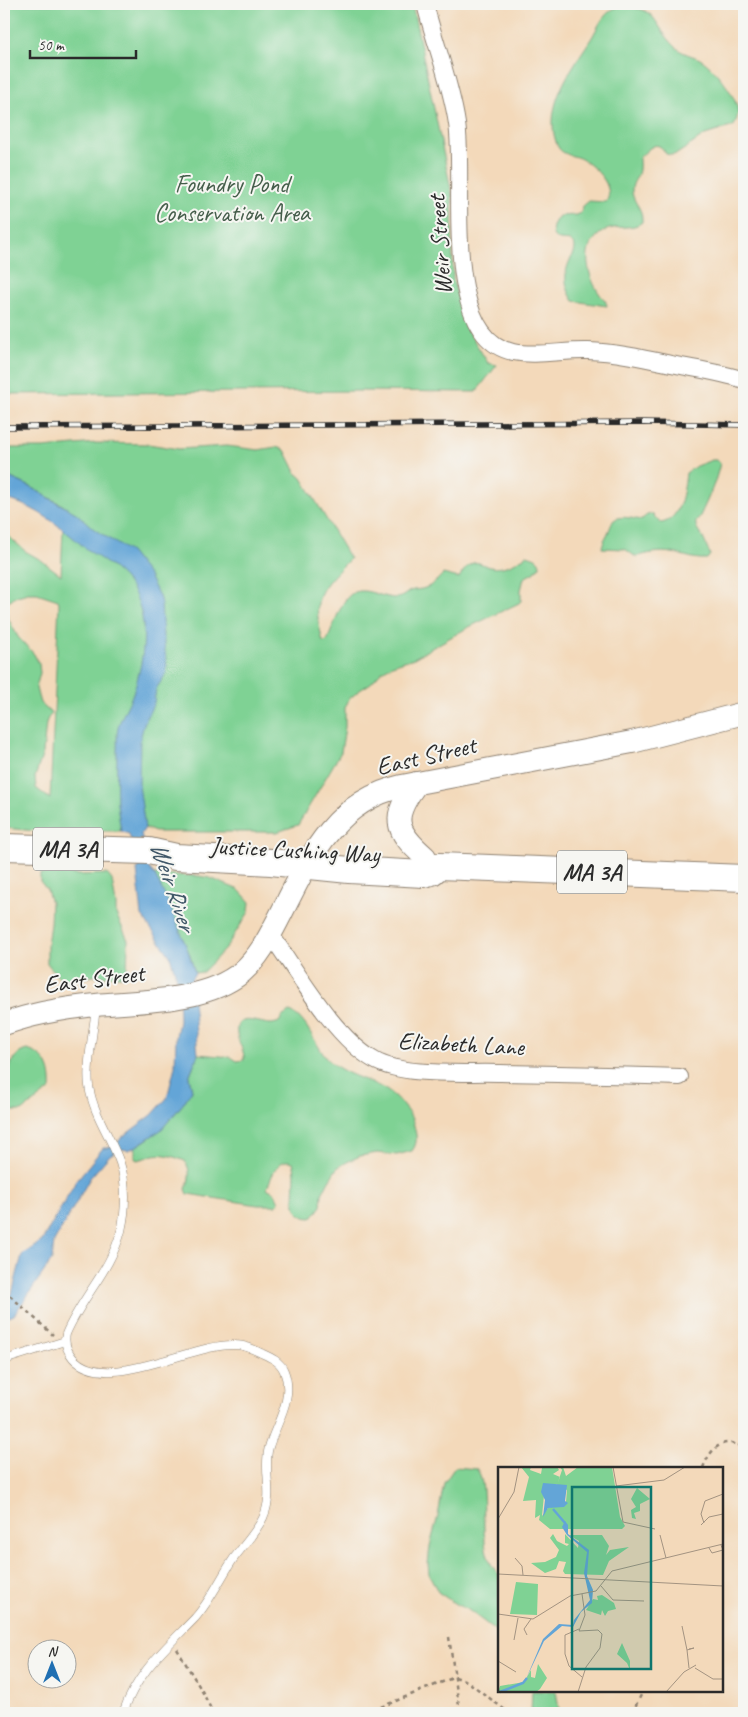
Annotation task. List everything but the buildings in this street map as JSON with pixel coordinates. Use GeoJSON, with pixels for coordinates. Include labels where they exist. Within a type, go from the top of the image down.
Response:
{"type":"FeatureCollection","features":[{"type":"Feature","properties":{"kind":"main road","name":"East Street"},"geometry":{"type":"LineString","coordinates":[[4,1024],[42,1012],[184,996],[216,988],[242,972],[255,959],[272,935],[311,858],[331,829],[357,804],[381,792],[417,783],[632,742],[744,713]]}},
{"type":"Feature","properties":{"kind":"main road"},"geometry":{"type":"LineString","coordinates":[[417,783],[403,804],[400,813],[400,826],[406,838],[432,862]]}},
{"type":"Feature","properties":{"kind":"main road","name":"Justice Cushing Way"},"geometry":{"type":"LineString","coordinates":[[4,847],[140,850],[178,844],[272,845],[349,870],[424,874],[432,872],[432,862],[744,878]]}},
{"type":"Feature","properties":{"kind":"street","name":"Weir Street"},"geometry":{"type":"LineString","coordinates":[[425,4],[449,84],[457,123],[460,158],[461,261],[468,302],[482,331],[495,344],[512,352],[588,351],[608,353],[725,373],[744,380]]}},
{"type":"Feature","properties":{"kind":"street","name":"Elizabeth Lane"},"geometry":{"type":"LineString","coordinates":[[272,935],[321,1006],[340,1029],[362,1051],[374,1060],[388,1066],[432,1072],[680,1077]]}},
{"type":"Feature","properties":{"kind":"lane"},"geometry":{"type":"LineString","coordinates":[[96,1005],[88,1080],[93,1104],[120,1163],[124,1209],[121,1230],[107,1267],[70,1326],[65,1342],[71,1356],[88,1370],[122,1371],[216,1346],[237,1345],[247,1347],[272,1358],[280,1365],[285,1373],[286,1388],[283,1413],[268,1453],[269,1493],[262,1519],[200,1611],[146,1670],[134,1688],[123,1713]]}},
{"type":"Feature","properties":{"kind":"lane"},"geometry":{"type":"LineString","coordinates":[[4,1360],[65,1342]]}},
{"type":"Feature","properties":{"kind":"path"},"geometry":{"type":"LineString","coordinates":[[4,1290],[53,1335],[65,1342]]}},
{"type":"Feature","properties":{"kind":"path"},"geometry":{"type":"LineString","coordinates":[[703,1467],[708,1454],[722,1444],[732,1443],[744,1448]]}},
{"type":"Feature","properties":{"kind":"path"},"geometry":{"type":"LineString","coordinates":[[449,1637],[460,1713]]}},
{"type":"Feature","properties":{"kind":"path"},"geometry":{"type":"LineString","coordinates":[[172,1640],[213,1713]]}},
{"type":"Feature","properties":{"kind":"path"},"geometry":{"type":"LineString","coordinates":[[366,1713],[455,1678],[467,1680],[509,1713]]}},
{"type":"Feature","properties":{"kind":"path"},"geometry":{"type":"LineString","coordinates":[[632,1713],[642,1692]]}},
{"type":"Feature","properties":{"kind":"green space","name":"Foundry Pond Conservation Area"},"geometry":{"type":"Polygon","coordinates":[[[4,4],[412,4],[452,194],[453,279],[465,326],[488,363],[497,365],[476,392],[4,394],[4,4]]]}},
{"type":"Feature","properties":{"kind":"green space"},"geometry":{"type":"Polygon","coordinates":[[[617,7],[631,7],[648,13],[678,49],[700,59],[718,75],[733,97],[738,111],[734,126],[705,135],[677,154],[666,154],[663,149],[656,145],[639,158],[639,172],[633,184],[632,192],[640,209],[642,222],[632,227],[612,228],[599,234],[593,241],[588,253],[590,275],[607,306],[574,301],[567,286],[566,271],[575,246],[570,241],[558,240],[554,237],[552,231],[555,221],[559,216],[581,213],[582,207],[589,201],[606,202],[608,190],[603,178],[593,167],[579,158],[564,153],[558,147],[553,129],[553,115],[561,89],[574,65],[600,22],[617,7]]]}},
{"type":"Feature","properties":{"kind":"green space"},"geometry":{"type":"Polygon","coordinates":[[[96,443],[148,444],[179,449],[227,446],[258,450],[276,447],[285,450],[295,472],[302,478],[350,559],[324,587],[320,595],[318,614],[323,642],[327,641],[343,603],[357,591],[397,598],[410,591],[428,587],[443,574],[459,578],[470,564],[479,563],[489,567],[502,567],[512,564],[527,555],[534,557],[540,563],[540,566],[535,572],[524,578],[521,601],[519,603],[467,628],[414,658],[392,665],[349,699],[345,708],[345,727],[341,752],[298,825],[277,832],[155,832],[145,828],[144,825],[120,824],[121,831],[36,831],[4,828],[4,532],[25,551],[61,575],[64,506],[31,487],[4,475],[4,448],[43,448],[96,443]],[[37,593],[17,596],[8,601],[6,611],[18,637],[34,654],[39,664],[40,673],[36,688],[38,696],[40,703],[52,714],[46,723],[43,753],[35,777],[36,788],[50,799],[59,603],[58,600],[37,593]]]}},
{"type":"Feature","properties":{"kind":"green space"},"geometry":{"type":"Polygon","coordinates":[[[712,460],[720,463],[711,490],[696,521],[710,555],[707,559],[663,552],[649,553],[636,557],[625,549],[602,548],[612,522],[616,519],[641,520],[647,515],[652,514],[661,523],[668,521],[680,503],[686,473],[696,466],[712,460]]]}},
{"type":"Feature","properties":{"kind":"green space"},"geometry":{"type":"Polygon","coordinates":[[[54,872],[77,875],[107,874],[112,880],[116,914],[128,940],[127,973],[123,976],[92,976],[73,981],[65,980],[58,977],[47,963],[51,903],[47,890],[40,881],[40,874],[54,872]]]}},
{"type":"Feature","properties":{"kind":"green space"},"geometry":{"type":"Polygon","coordinates":[[[154,874],[210,878],[239,890],[250,902],[249,912],[225,949],[203,972],[195,973],[189,953],[154,874]]]}},
{"type":"Feature","properties":{"kind":"green space"},"geometry":{"type":"Polygon","coordinates":[[[289,1012],[301,1020],[332,1063],[386,1090],[398,1100],[409,1114],[414,1126],[416,1141],[412,1151],[397,1155],[377,1153],[360,1156],[337,1168],[322,1194],[321,1206],[312,1218],[303,1216],[295,1206],[295,1170],[293,1162],[283,1162],[276,1168],[267,1188],[275,1193],[279,1202],[276,1205],[258,1205],[188,1194],[186,1189],[189,1171],[185,1161],[161,1155],[153,1155],[137,1160],[135,1157],[135,1147],[152,1136],[167,1122],[192,1090],[189,1077],[198,1054],[231,1057],[237,1061],[244,1060],[237,1034],[239,1023],[249,1020],[274,1024],[279,1022],[289,1012]]]}},
{"type":"Feature","properties":{"kind":"green space"},"geometry":{"type":"Polygon","coordinates":[[[27,1050],[34,1052],[47,1064],[51,1089],[22,1111],[4,1111],[5,1085],[10,1066],[19,1053],[27,1050]]]}},
{"type":"Feature","properties":{"kind":"green space"},"geometry":{"type":"Polygon","coordinates":[[[455,1467],[477,1469],[482,1481],[485,1544],[492,1566],[498,1573],[498,1632],[467,1609],[457,1605],[438,1592],[429,1574],[430,1546],[444,1483],[455,1467]]]}},
{"type":"Feature","properties":{"kind":"green space"},"geometry":{"type":"Polygon","coordinates":[[[532,1692],[556,1692],[558,1713],[531,1713],[532,1692]]]}},
{"type":"Feature","properties":{"kind":"water"},"geometry":{"type":"Polygon","coordinates":[[[4,475],[31,487],[76,513],[94,529],[130,552],[149,576],[159,596],[167,666],[166,674],[156,689],[154,703],[145,721],[140,739],[139,785],[145,828],[141,834],[148,867],[154,874],[169,903],[195,973],[191,979],[198,1054],[189,1077],[192,1090],[183,1104],[161,1130],[135,1147],[128,1150],[120,1149],[110,1155],[90,1178],[54,1242],[52,1260],[14,1315],[4,1319],[4,1299],[12,1294],[22,1255],[42,1241],[76,1181],[103,1148],[117,1144],[121,1138],[152,1115],[167,1098],[175,1066],[176,1036],[179,1021],[178,982],[170,956],[142,916],[137,870],[139,867],[129,834],[121,831],[117,804],[117,731],[133,693],[141,666],[144,637],[140,608],[128,583],[113,568],[47,518],[26,506],[4,499],[4,475]]]}},
{"type":"Feature","properties":{"kind":"railway"},"geometry":{"type":"LineString","coordinates":[[4,427],[644,423],[744,425]]}},
{"type":"Feature","properties":{"kind":"water label","name":"Weir River"},"geometry":{"type":"Point","coordinates":[173,886]}}]}
